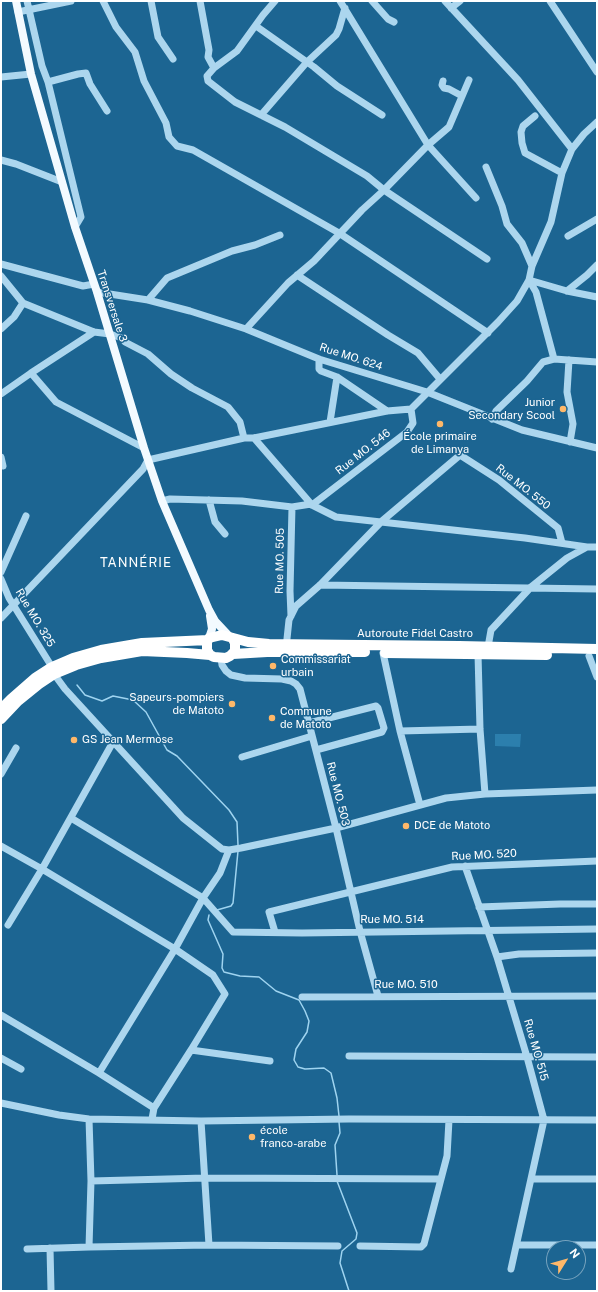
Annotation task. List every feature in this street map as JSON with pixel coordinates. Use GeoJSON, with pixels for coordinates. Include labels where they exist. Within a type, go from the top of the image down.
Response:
{"type":"FeatureCollection","features":[{"type":"Feature","properties":{"kind":"highway"},"geometry":{"type":"LineString","coordinates":[[1,709],[10,698],[35,678],[53,671],[95,660],[142,651],[187,653],[226,658],[233,654],[235,647],[231,637],[216,636],[209,639],[142,643],[101,650],[73,658],[53,671],[18,701],[1,719]]}},
{"type":"Feature","properties":{"kind":"highway","name":"Autoroute Fidel Castro"},"geometry":{"type":"LineString","coordinates":[[231,637],[259,644],[286,648],[478,654],[594,654]]}},
{"type":"Feature","properties":{"kind":"highway"},"geometry":{"type":"LineString","coordinates":[[209,639],[206,646],[210,655]]}},
{"type":"Feature","properties":{"kind":"highway","name":"Autoroute Fidel Castro"},"geometry":{"type":"LineString","coordinates":[[233,654],[286,648],[488,647],[594,654]]}},
{"type":"Feature","properties":{"kind":"main road","name":"Transversale 3"},"geometry":{"type":"LineString","coordinates":[[16,1],[31,74],[62,182],[148,460],[162,500],[209,610],[215,621],[231,637]]}},
{"type":"Feature","properties":{"kind":"main road","name":"Transversale 3"},"geometry":{"type":"LineString","coordinates":[[209,610],[212,629],[209,639]]}},
{"type":"Feature","properties":{"kind":"street"},"geometry":{"type":"LineString","coordinates":[[27,1],[42,66],[48,82],[81,217],[75,227]]}},
{"type":"Feature","properties":{"kind":"street"},"geometry":{"type":"LineString","coordinates":[[18,12],[71,1]]}},
{"type":"Feature","properties":{"kind":"street"},"geometry":{"type":"LineString","coordinates":[[103,1],[116,27],[135,52],[144,81],[166,122],[169,137],[177,146],[193,150],[339,233],[488,333]]}},
{"type":"Feature","properties":{"kind":"street"},"geometry":{"type":"LineString","coordinates":[[151,1],[158,37],[173,59]]}},
{"type":"Feature","properties":{"kind":"street"},"geometry":{"type":"LineString","coordinates":[[200,1],[209,50],[208,57],[214,68]]}},
{"type":"Feature","properties":{"kind":"street"},"geometry":{"type":"LineString","coordinates":[[276,1],[262,15],[256,26],[237,51],[214,68],[207,76],[208,81],[235,102],[285,127],[367,176],[384,190],[488,258]]}},
{"type":"Feature","properties":{"kind":"street"},"geometry":{"type":"LineString","coordinates":[[341,1],[428,145],[476,198]]}},
{"type":"Feature","properties":{"kind":"street"},"geometry":{"type":"LineString","coordinates":[[372,1],[388,19],[394,22]]}},
{"type":"Feature","properties":{"kind":"street"},"geometry":{"type":"LineString","coordinates":[[445,1],[518,80],[572,149]]}},
{"type":"Feature","properties":{"kind":"street"},"geometry":{"type":"LineString","coordinates":[[451,8],[460,1]]}},
{"type":"Feature","properties":{"kind":"street"},"geometry":{"type":"LineString","coordinates":[[550,1],[597,72]]}},
{"type":"Feature","properties":{"kind":"street"},"geometry":{"type":"LineString","coordinates":[[261,115],[307,62],[336,35],[340,29],[345,8]]}},
{"type":"Feature","properties":{"kind":"street"},"geometry":{"type":"LineString","coordinates":[[256,26],[307,62],[337,86],[382,115]]}},
{"type":"Feature","properties":{"kind":"street"},"geometry":{"type":"LineString","coordinates":[[48,82],[86,73],[90,84],[107,111]]}},
{"type":"Feature","properties":{"kind":"street"},"geometry":{"type":"LineString","coordinates":[[1,77],[31,74]]}},
{"type":"Feature","properties":{"kind":"street"},"geometry":{"type":"LineString","coordinates":[[246,329],[288,283],[314,262],[339,233],[362,210],[428,145],[449,127],[469,80]]}},
{"type":"Feature","properties":{"kind":"street"},"geometry":{"type":"LineString","coordinates":[[443,81],[442,85],[444,88],[462,96]]}},
{"type":"Feature","properties":{"kind":"street"},"geometry":{"type":"LineString","coordinates":[[535,116],[523,126],[521,132],[525,153],[562,173]]}},
{"type":"Feature","properties":{"kind":"street"},"geometry":{"type":"LineString","coordinates":[[1,618],[143,469],[148,460],[244,438],[254,438],[387,411],[411,409],[488,333],[517,301],[529,280],[532,266],[551,222],[562,173],[572,149],[584,134],[597,122]]}},
{"type":"Feature","properties":{"kind":"street"},"geometry":{"type":"LineString","coordinates":[[1,160],[16,164],[62,182]]}},
{"type":"Feature","properties":{"kind":"street"},"geometry":{"type":"LineString","coordinates":[[486,167],[502,206],[507,224],[522,243],[532,266]]}},
{"type":"Feature","properties":{"kind":"street"},"geometry":{"type":"LineString","coordinates":[[568,236],[597,219]]}},
{"type":"Feature","properties":{"kind":"street"},"geometry":{"type":"LineString","coordinates":[[148,300],[167,278],[232,251],[255,245],[280,235]]}},
{"type":"Feature","properties":{"kind":"street"},"geometry":{"type":"LineString","coordinates":[[1,264],[83,286],[94,284]]}},
{"type":"Feature","properties":{"kind":"street"},"geometry":{"type":"LineString","coordinates":[[567,291],[597,265]]}},
{"type":"Feature","properties":{"kind":"street"},"geometry":{"type":"LineString","coordinates":[[297,275],[418,353],[440,379]]}},
{"type":"Feature","properties":{"kind":"street"},"geometry":{"type":"LineString","coordinates":[[1,276],[23,302],[94,332],[110,334],[122,338],[125,342],[148,354],[171,374],[192,388],[228,407],[240,422],[244,438]]}},
{"type":"Feature","properties":{"kind":"street"},"geometry":{"type":"LineString","coordinates":[[529,280],[567,291],[597,297]]}},
{"type":"Feature","properties":{"kind":"street"},"geometry":{"type":"LineString","coordinates":[[529,280],[536,292],[554,359]]}},
{"type":"Feature","properties":{"kind":"street","name":"Rue MO. 624"},"geometry":{"type":"LineString","coordinates":[[97,292],[148,300],[190,311],[246,329],[319,359],[427,392],[522,430],[597,448]]}},
{"type":"Feature","properties":{"kind":"street"},"geometry":{"type":"LineString","coordinates":[[1,329],[14,317],[23,302]]}},
{"type":"Feature","properties":{"kind":"street"},"geometry":{"type":"LineString","coordinates":[[1,394],[94,332]]}},
{"type":"Feature","properties":{"kind":"street"},"geometry":{"type":"LineString","coordinates":[[319,359],[320,371],[337,377],[387,411]]}},
{"type":"Feature","properties":{"kind":"street"},"geometry":{"type":"LineString","coordinates":[[492,419],[496,411],[527,381],[543,362],[554,359],[597,362]]}},
{"type":"Feature","properties":{"kind":"street"},"geometry":{"type":"LineString","coordinates":[[569,360],[567,392],[573,424],[570,442]]}},
{"type":"Feature","properties":{"kind":"street"},"geometry":{"type":"LineString","coordinates":[[31,373],[56,402],[144,448]]}},
{"type":"Feature","properties":{"kind":"street"},"geometry":{"type":"LineString","coordinates":[[330,422],[337,377]]}},
{"type":"Feature","properties":{"kind":"street","name":"Rue MO. 546"},"geometry":{"type":"LineString","coordinates":[[312,505],[407,432],[413,423],[411,409]]}},
{"type":"Feature","properties":{"kind":"street"},"geometry":{"type":"LineString","coordinates":[[254,438],[312,505],[336,517],[382,521],[587,547],[597,547]]}},
{"type":"Feature","properties":{"kind":"street","name":"Rue MO. 550"},"geometry":{"type":"LineString","coordinates":[[382,521],[460,455],[499,480],[558,528],[566,544]]}},
{"type":"Feature","properties":{"kind":"street"},"geometry":{"type":"LineString","coordinates":[[1,457],[4,466]]}},
{"type":"Feature","properties":{"kind":"street"},"geometry":{"type":"LineString","coordinates":[[162,500],[242,501],[292,506],[312,505]]}},
{"type":"Feature","properties":{"kind":"street"},"geometry":{"type":"LineString","coordinates":[[209,500],[215,522],[225,534]]}},
{"type":"Feature","properties":{"kind":"street","name":"Rue MO. 505"},"geometry":{"type":"LineString","coordinates":[[291,616],[290,591],[292,506]]}},
{"type":"Feature","properties":{"kind":"street"},"geometry":{"type":"LineString","coordinates":[[1,572],[26,516]]}},
{"type":"Feature","properties":{"kind":"street"},"geometry":{"type":"LineString","coordinates":[[286,648],[290,620],[296,606],[320,585],[382,521]]}},
{"type":"Feature","properties":{"kind":"street"},"geometry":{"type":"LineString","coordinates":[[566,544],[571,551],[567,558]]}},
{"type":"Feature","properties":{"kind":"street"},"geometry":{"type":"LineString","coordinates":[[488,647],[491,630],[531,587],[567,558],[587,547]]}},
{"type":"Feature","properties":{"kind":"street","name":"Rue MO. 325"},"geometry":{"type":"LineString","coordinates":[[1,579],[14,604],[65,689],[183,818],[222,849],[235,849]]}},
{"type":"Feature","properties":{"kind":"street"},"geometry":{"type":"LineString","coordinates":[[320,585],[597,589]]}},
{"type":"Feature","properties":{"kind":"street"},"geometry":{"type":"LineString","coordinates":[[383,652],[400,731],[420,805]]}},
{"type":"Feature","properties":{"kind":"street"},"geometry":{"type":"LineString","coordinates":[[478,654],[480,729],[485,794]]}},
{"type":"Feature","properties":{"kind":"street"},"geometry":{"type":"LineString","coordinates":[[594,654],[597,677]]}},
{"type":"Feature","properties":{"kind":"street","name":"Rue MO. 503"},"geometry":{"type":"LineString","coordinates":[[221,658],[222,665],[231,675],[245,678],[282,679],[291,681],[300,689],[336,828],[350,892],[378,996]]}},
{"type":"Feature","properties":{"kind":"street"},"geometry":{"type":"LineString","coordinates":[[309,722],[376,706],[384,728],[382,732],[316,750]]}},
{"type":"Feature","properties":{"kind":"street"},"geometry":{"type":"LineString","coordinates":[[400,731],[480,729]]}},
{"type":"Feature","properties":{"kind":"street"},"geometry":{"type":"LineString","coordinates":[[242,757],[312,736]]}},
{"type":"Feature","properties":{"kind":"street"},"geometry":{"type":"LineString","coordinates":[[8,925],[42,869],[113,742]]}},
{"type":"Feature","properties":{"kind":"street"},"geometry":{"type":"LineString","coordinates":[[1,774],[16,748]]}},
{"type":"Feature","properties":{"kind":"street"},"geometry":{"type":"LineString","coordinates":[[99,1073],[175,949],[203,898],[235,849],[336,828],[446,798],[485,794],[597,790]]}},
{"type":"Feature","properties":{"kind":"street","name":"Rue MO. 514"},"geometry":{"type":"LineString","coordinates":[[71,818],[203,898],[233,932],[302,933],[360,931],[597,929]]}},
{"type":"Feature","properties":{"kind":"street"},"geometry":{"type":"LineString","coordinates":[[1,846],[175,949],[213,975],[224,994],[154,1108],[152,1119]]}},
{"type":"Feature","properties":{"kind":"street","name":"Rue MO. 520"},"geometry":{"type":"LineString","coordinates":[[275,932],[269,912],[452,867],[597,861]]}},
{"type":"Feature","properties":{"kind":"street","name":"Rue MO. 515"},"geometry":{"type":"LineString","coordinates":[[465,866],[497,956],[544,1120],[511,1269]]}},
{"type":"Feature","properties":{"kind":"street"},"geometry":{"type":"LineString","coordinates":[[479,907],[597,904]]}},
{"type":"Feature","properties":{"kind":"street"},"geometry":{"type":"LineString","coordinates":[[497,956],[518,954],[597,953]]}},
{"type":"Feature","properties":{"kind":"street","name":"Rue MO. 510"},"geometry":{"type":"LineString","coordinates":[[302,997],[597,996]]}},
{"type":"Feature","properties":{"kind":"street"},"geometry":{"type":"LineString","coordinates":[[1,1015],[99,1073],[154,1108]]}},
{"type":"Feature","properties":{"kind":"street"},"geometry":{"type":"LineString","coordinates":[[191,1050],[270,1062]]}},
{"type":"Feature","properties":{"kind":"street"},"geometry":{"type":"LineString","coordinates":[[349,1056],[597,1057]]}},
{"type":"Feature","properties":{"kind":"street"},"geometry":{"type":"LineString","coordinates":[[1,1058],[21,1069]]}},
{"type":"Feature","properties":{"kind":"street"},"geometry":{"type":"LineString","coordinates":[[1,1103],[59,1116],[89,1119],[202,1121],[332,1119],[597,1120]]}},
{"type":"Feature","properties":{"kind":"street"},"geometry":{"type":"LineString","coordinates":[[89,1119],[91,1181],[89,1246]]}},
{"type":"Feature","properties":{"kind":"street"},"geometry":{"type":"LineString","coordinates":[[360,1246],[421,1247],[424,1244],[447,1156],[449,1120]]}},
{"type":"Feature","properties":{"kind":"street"},"geometry":{"type":"LineString","coordinates":[[202,1121],[209,1245]]}},
{"type":"Feature","properties":{"kind":"street"},"geometry":{"type":"LineString","coordinates":[[91,1181],[205,1178],[440,1179]]}},
{"type":"Feature","properties":{"kind":"street"},"geometry":{"type":"LineString","coordinates":[[531,1178],[597,1179]]}},
{"type":"Feature","properties":{"kind":"street"},"geometry":{"type":"LineString","coordinates":[[517,1245],[597,1246]]}},
{"type":"Feature","properties":{"kind":"street"},"geometry":{"type":"LineString","coordinates":[[27,1249],[89,1246],[338,1246]]}},
{"type":"Feature","properties":{"kind":"street"},"geometry":{"type":"LineString","coordinates":[[50,1248],[51,1291]]}},
{"type":"Feature","properties":{"kind":"shaded area"},"geometry":{"type":"Polygon","coordinates":[[[495,734],[521,734],[520,747],[495,746],[495,734]]]}},
{"type":"Feature","properties":{"kind":"waterway"},"geometry":{"type":"LineString","coordinates":[[77,685],[85,695],[102,701],[113,696],[133,700],[146,712],[167,750],[177,756],[229,810],[237,822],[238,845]]}},
{"type":"Feature","properties":{"kind":"waterway"},"geometry":{"type":"LineString","coordinates":[[217,910],[231,906],[233,903],[238,851]]}},
{"type":"Feature","properties":{"kind":"waterway"},"geometry":{"type":"LineString","coordinates":[[209,915],[208,920],[223,954],[222,968],[224,972],[240,976],[259,977],[276,991],[299,1000],[309,1021],[307,1032],[296,1049],[294,1060],[298,1067],[305,1069],[324,1068],[331,1073],[337,1098],[339,1116]]}},
{"type":"Feature","properties":{"kind":"waterway"},"geometry":{"type":"LineString","coordinates":[[337,1175],[335,1145],[340,1133],[339,1122]]}},
{"type":"Feature","properties":{"kind":"waterway"},"geometry":{"type":"LineString","coordinates":[[337,1181],[357,1233],[356,1239],[342,1251],[340,1263],[349,1291]]}},
{"type":"Feature","properties":{"kind":"place","name":"Junior Secondary Scool"},"geometry":{"type":"Point","coordinates":[563,409]}},
{"type":"Feature","properties":{"kind":"place","name":"École primaire de Limanya"},"geometry":{"type":"Point","coordinates":[440,424]}},
{"type":"Feature","properties":{"kind":"place","name":"Commissariat urbain"},"geometry":{"type":"Point","coordinates":[273,666]}},
{"type":"Feature","properties":{"kind":"place","name":"Sapeurs-pompiers de Matoto"},"geometry":{"type":"Point","coordinates":[232,704]}},
{"type":"Feature","properties":{"kind":"place","name":"Commune de Matoto"},"geometry":{"type":"Point","coordinates":[272,718]}},
{"type":"Feature","properties":{"kind":"place","name":"GS Jean Mermose"},"geometry":{"type":"Point","coordinates":[74,740]}},
{"type":"Feature","properties":{"kind":"place","name":"DCE de Matoto"},"geometry":{"type":"Point","coordinates":[406,826]}},
{"type":"Feature","properties":{"kind":"place","name":"école franco-arabe"},"geometry":{"type":"Point","coordinates":[252,1137]}},
{"type":"Feature","properties":{"kind":"district","name":"TANNÉRIE"},"geometry":{"type":"Point","coordinates":[136,563]}}]}
